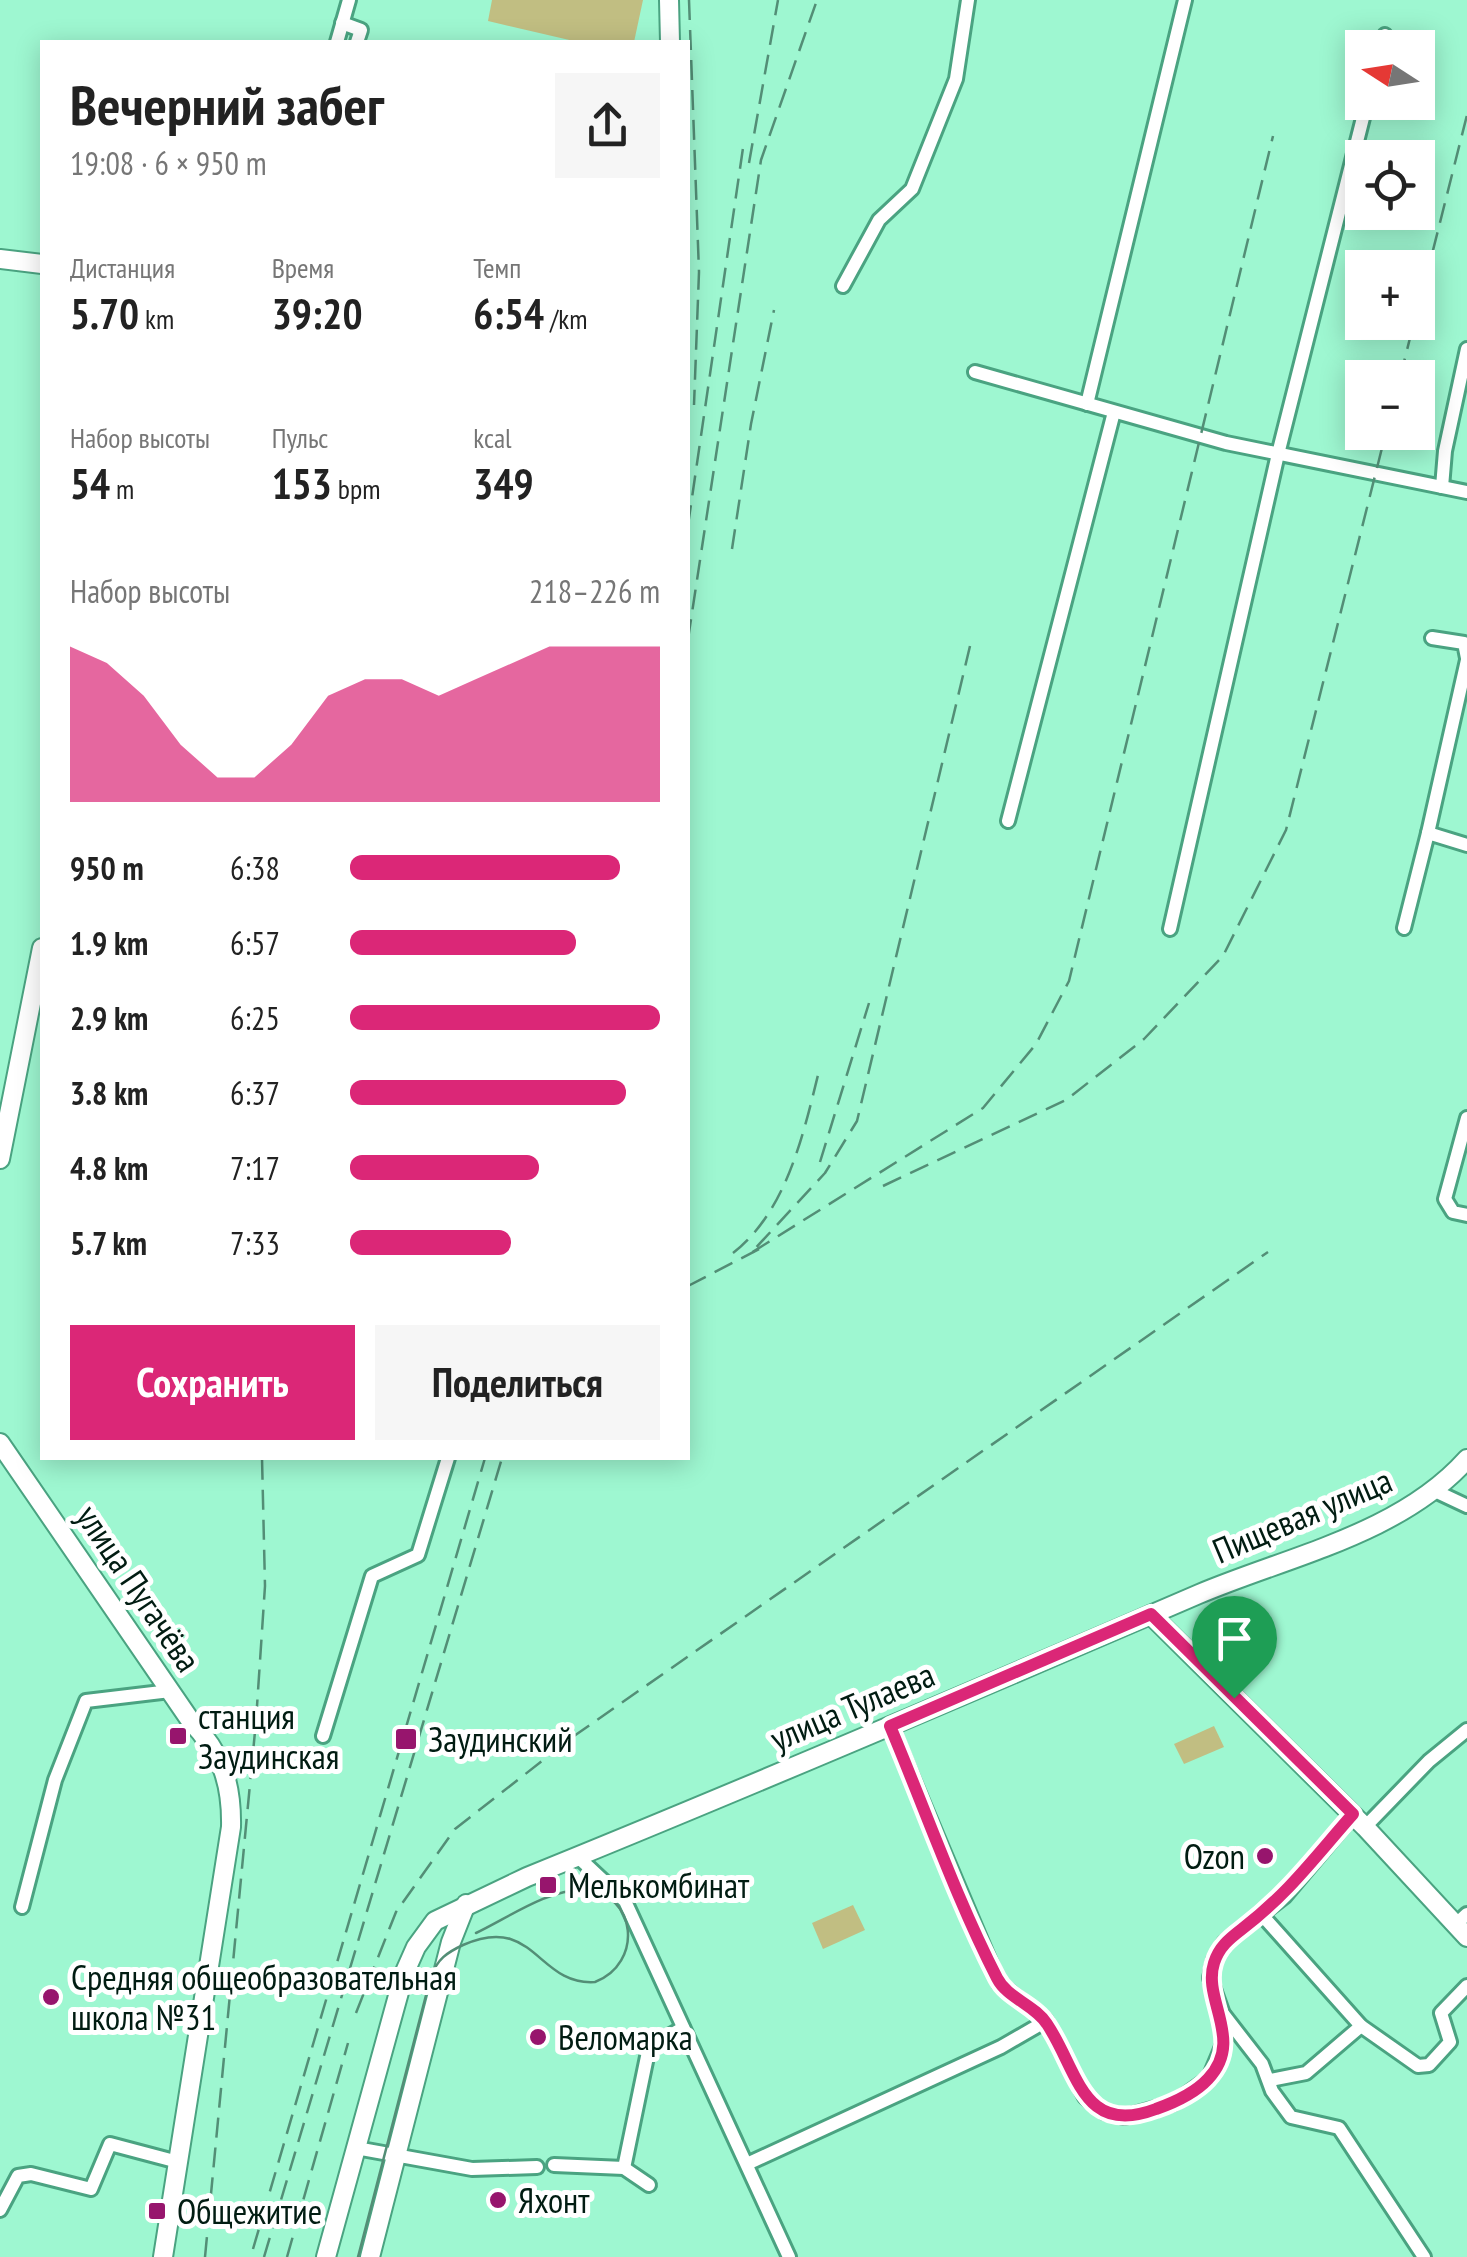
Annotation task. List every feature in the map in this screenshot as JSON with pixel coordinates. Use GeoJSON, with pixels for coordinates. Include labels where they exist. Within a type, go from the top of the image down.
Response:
{"type":"FeatureCollection","features":[{"type":"Feature","properties":{"kind":"main road"},"geometry":{"type":"LineString","coordinates":[[670,0],[670,40]]}},
{"type":"Feature","properties":{"kind":"main road"},"geometry":{"type":"LineString","coordinates":[[0,259],[40,264]]}},
{"type":"Feature","properties":{"kind":"main road"},"geometry":{"type":"LineString","coordinates":[[0,1159],[40,958]]}},
{"type":"Feature","properties":{"kind":"main road","name":"улица Пугачёва"},"geometry":{"type":"LineString","coordinates":[[0,1443],[190,1720],[216,1748],[232,1790],[231,1827],[163,2257]]}},
{"type":"Feature","properties":{"kind":"main road","name":"Пищевая улица"},"geometry":{"type":"LineString","coordinates":[[1151,1614],[1402,1513],[1467,1459]]}},
{"type":"Feature","properties":{"kind":"main road"},"geometry":{"type":"LineString","coordinates":[[1151,1614],[1463,1925]]}},
{"type":"Feature","properties":{"kind":"main road","name":"улица Тулаева"},"geometry":{"type":"LineString","coordinates":[[326,2257],[416,1947],[434,1922],[466,1904],[1151,1614]]}},
{"type":"Feature","properties":{"kind":"main road"},"geometry":{"type":"LineString","coordinates":[[370,2257],[451,1942],[466,1904]]}},
{"type":"Feature","properties":{"kind":"street"},"geometry":{"type":"LineString","coordinates":[[338,40],[349,0]]}},
{"type":"Feature","properties":{"kind":"street"},"geometry":{"type":"LineString","coordinates":[[842,286],[879,220],[912,190],[956,80],[968,0]]}},
{"type":"Feature","properties":{"kind":"street"},"geometry":{"type":"LineString","coordinates":[[1087,404],[1185,0]]}},
{"type":"Feature","properties":{"kind":"street"},"geometry":{"type":"LineString","coordinates":[[342,23],[361,30],[358,40]]}},
{"type":"Feature","properties":{"kind":"street"},"geometry":{"type":"LineString","coordinates":[[1170,929],[1278,454],[1363,120]]}},
{"type":"Feature","properties":{"kind":"street"},"geometry":{"type":"LineString","coordinates":[[1442,487],[1445,452],[1467,349]]}},
{"type":"Feature","properties":{"kind":"street"},"geometry":{"type":"LineString","coordinates":[[975,372],[1278,454],[1467,492]]}},
{"type":"Feature","properties":{"kind":"street"},"geometry":{"type":"LineString","coordinates":[[1008,822],[1114,412]]}},
{"type":"Feature","properties":{"kind":"street"},"geometry":{"type":"LineString","coordinates":[[1404,928],[1467,659],[1464,642],[1432,638]]}},
{"type":"Feature","properties":{"kind":"street"},"geometry":{"type":"LineString","coordinates":[[1428,833],[1467,846]]}},
{"type":"Feature","properties":{"kind":"street"},"geometry":{"type":"LineString","coordinates":[[1467,1118],[1445,1199],[1452,1212],[1467,1215]]}},
{"type":"Feature","properties":{"kind":"street"},"geometry":{"type":"LineString","coordinates":[[323,1736],[372,1576],[418,1555],[447,1460]]}},
{"type":"Feature","properties":{"kind":"street"},"geometry":{"type":"LineString","coordinates":[[1433,1490],[1467,1506]]}},
{"type":"Feature","properties":{"kind":"street"},"geometry":{"type":"LineString","coordinates":[[22,1907],[55,1780],[86,1701],[170,1691]]}},
{"type":"Feature","properties":{"kind":"street","name":"улица Пугачёва"},"geometry":{"type":"LineString","coordinates":[[190,1720],[225,1722]]}},
{"type":"Feature","properties":{"kind":"street"},"geometry":{"type":"LineString","coordinates":[[890,1726],[999,1983],[1046,2021],[1084,2096],[1104,2112],[1124,2118],[1174,2102],[1209,2078],[1224,2042],[1222,2014],[1210,1978],[1224,1943],[1285,1896],[1359,1821],[1467,1730]]}},
{"type":"Feature","properties":{"kind":"street"},"geometry":{"type":"LineString","coordinates":[[578,1856],[625,1901],[789,2257]]}},
{"type":"Feature","properties":{"kind":"street"},"geometry":{"type":"LineString","coordinates":[[1262,1914],[1360,2026],[1424,2067],[1450,2042],[1441,2013],[1467,1986]]}},
{"type":"Feature","properties":{"kind":"street"},"geometry":{"type":"LineString","coordinates":[[1222,2014],[1270,2080],[1272,2091],[1291,2117],[1339,2128],[1424,2257]]}},
{"type":"Feature","properties":{"kind":"street"},"geometry":{"type":"LineString","coordinates":[[747,2164],[1001,2048],[1046,2021]]}},
{"type":"Feature","properties":{"kind":"street"},"geometry":{"type":"LineString","coordinates":[[1270,2080],[1306,2073],[1360,2026]]}},
{"type":"Feature","properties":{"kind":"street"},"geometry":{"type":"LineString","coordinates":[[624,2168],[649,2047],[683,2028]]}},
{"type":"Feature","properties":{"kind":"street"},"geometry":{"type":"LineString","coordinates":[[0,2210],[18,2176],[31,2174],[91,2189],[110,2144],[178,2162]]}},
{"type":"Feature","properties":{"kind":"street"},"geometry":{"type":"LineString","coordinates":[[356,2148],[472,2169],[537,2166]]}},
{"type":"Feature","properties":{"kind":"street"},"geometry":{"type":"LineString","coordinates":[[554,2165],[624,2168],[649,2185]]}},
{"type":"Feature","properties":{"kind":"shaded area"},"geometry":{"type":"Polygon","coordinates":[[[492,0],[643,0],[634,40],[569,40],[488,21],[492,0]]]}},
{"type":"Feature","properties":{"kind":"shaded area"},"geometry":{"type":"Polygon","coordinates":[[[1214,1726],[1224,1747],[1184,1764],[1174,1744],[1214,1726]]]}},
{"type":"Feature","properties":{"kind":"shaded area"},"geometry":{"type":"Polygon","coordinates":[[[853,1905],[865,1930],[823,1949],[812,1923],[853,1905]]]}},
{"type":"Feature","properties":{"kind":"tram line"},"geometry":{"type":"LineString","coordinates":[[358,2257],[431,1976],[440,1961],[463,1945],[487,1938],[506,1938],[521,1944],[560,1973],[595,1982],[611,1973],[621,1960],[628,1930],[615,1903],[602,1894],[584,1890],[543,1899],[476,1933]]}},
{"type":"Feature","properties":{"kind":"railway"},"geometry":{"type":"LineString","coordinates":[[689,0],[699,272],[694,405]]}},
{"type":"Feature","properties":{"kind":"railway"},"geometry":{"type":"LineString","coordinates":[[749,163],[778,0]]}},
{"type":"Feature","properties":{"kind":"railway"},"geometry":{"type":"LineString","coordinates":[[690,626],[761,160],[817,0]]}},
{"type":"Feature","properties":{"kind":"railway"},"geometry":{"type":"LineString","coordinates":[[1433,250],[1467,115]]}},
{"type":"Feature","properties":{"kind":"railway"},"geometry":{"type":"LineString","coordinates":[[970,646],[857,1121],[825,1173],[751,1253],[983,1108],[1036,1044],[1069,981],[1273,136]]}},
{"type":"Feature","properties":{"kind":"railway"},"geometry":{"type":"LineString","coordinates":[[690,511],[743,148]]}},
{"type":"Feature","properties":{"kind":"railway"},"geometry":{"type":"LineString","coordinates":[[732,549],[774,310]]}},
{"type":"Feature","properties":{"kind":"railway"},"geometry":{"type":"LineString","coordinates":[[1404,360],[1410,340]]}},
{"type":"Feature","properties":{"kind":"railway"},"geometry":{"type":"LineString","coordinates":[[883,1186],[1066,1100],[1144,1039],[1223,956],[1286,830],[1381,450]]}},
{"type":"Feature","properties":{"kind":"railway"},"geometry":{"type":"LineString","coordinates":[[820,1162],[869,1003]]}},
{"type":"Feature","properties":{"kind":"railway"},"geometry":{"type":"LineString","coordinates":[[733,1253],[768,1215],[780,1192],[800,1143],[820,1067]]}},
{"type":"Feature","properties":{"kind":"railway"},"geometry":{"type":"LineString","coordinates":[[690,1285],[763,1247]]}},
{"type":"Feature","properties":{"kind":"railway"},"geometry":{"type":"LineString","coordinates":[[356,2013],[396,1912],[455,1829],[574,1736],[1268,1252]]}},
{"type":"Feature","properties":{"kind":"railway"},"geometry":{"type":"LineString","coordinates":[[205,2257],[256,1721],[265,1586],[262,1460]]}},
{"type":"Feature","properties":{"kind":"railway"},"geometry":{"type":"LineString","coordinates":[[253,2249],[484,1460]]}},
{"type":"Feature","properties":{"kind":"railway"},"geometry":{"type":"LineString","coordinates":[[264,2257],[501,1460]]}},
{"type":"Feature","properties":{"kind":"railway"},"geometry":{"type":"LineString","coordinates":[[287,2257],[348,2043]]}},
{"type":"Feature","properties":{"kind":"place","name":"станция Заудинская"},"geometry":{"type":"Point","coordinates":[178,1736]}},
{"type":"Feature","properties":{"kind":"place","name":"Заудинский"},"geometry":{"type":"Point","coordinates":[406,1739]}},
{"type":"Feature","properties":{"kind":"place","name":"Ozon"},"geometry":{"type":"Point","coordinates":[1265,1856]}},
{"type":"Feature","properties":{"kind":"place","name":"Мелькомбинат"},"geometry":{"type":"Point","coordinates":[548,1885]}},
{"type":"Feature","properties":{"kind":"place","name":"Средняя общеобразовательная школа №31"},"geometry":{"type":"Point","coordinates":[51,1997]}},
{"type":"Feature","properties":{"kind":"place","name":"Веломарка"},"geometry":{"type":"Point","coordinates":[538,2037]}},
{"type":"Feature","properties":{"kind":"place","name":"Яхонт"},"geometry":{"type":"Point","coordinates":[498,2200]}},
{"type":"Feature","properties":{"kind":"place","name":"Общежитие"},"geometry":{"type":"Point","coordinates":[157,2211]}},
{"type":"Feature","properties":{"kind":"route"},"geometry":{"type":"LineString","coordinates":[[1151,1614],[1234,1698],[1353,1814],[1285,1896],[1224,1943],[1214,1960],[1210,1978],[1222,2014],[1224,2042],[1209,2078],[1174,2102],[1124,2118],[1104,2112],[1084,2096],[1046,2021],[999,1983],[890,1726],[1151,1614]]}}]}
